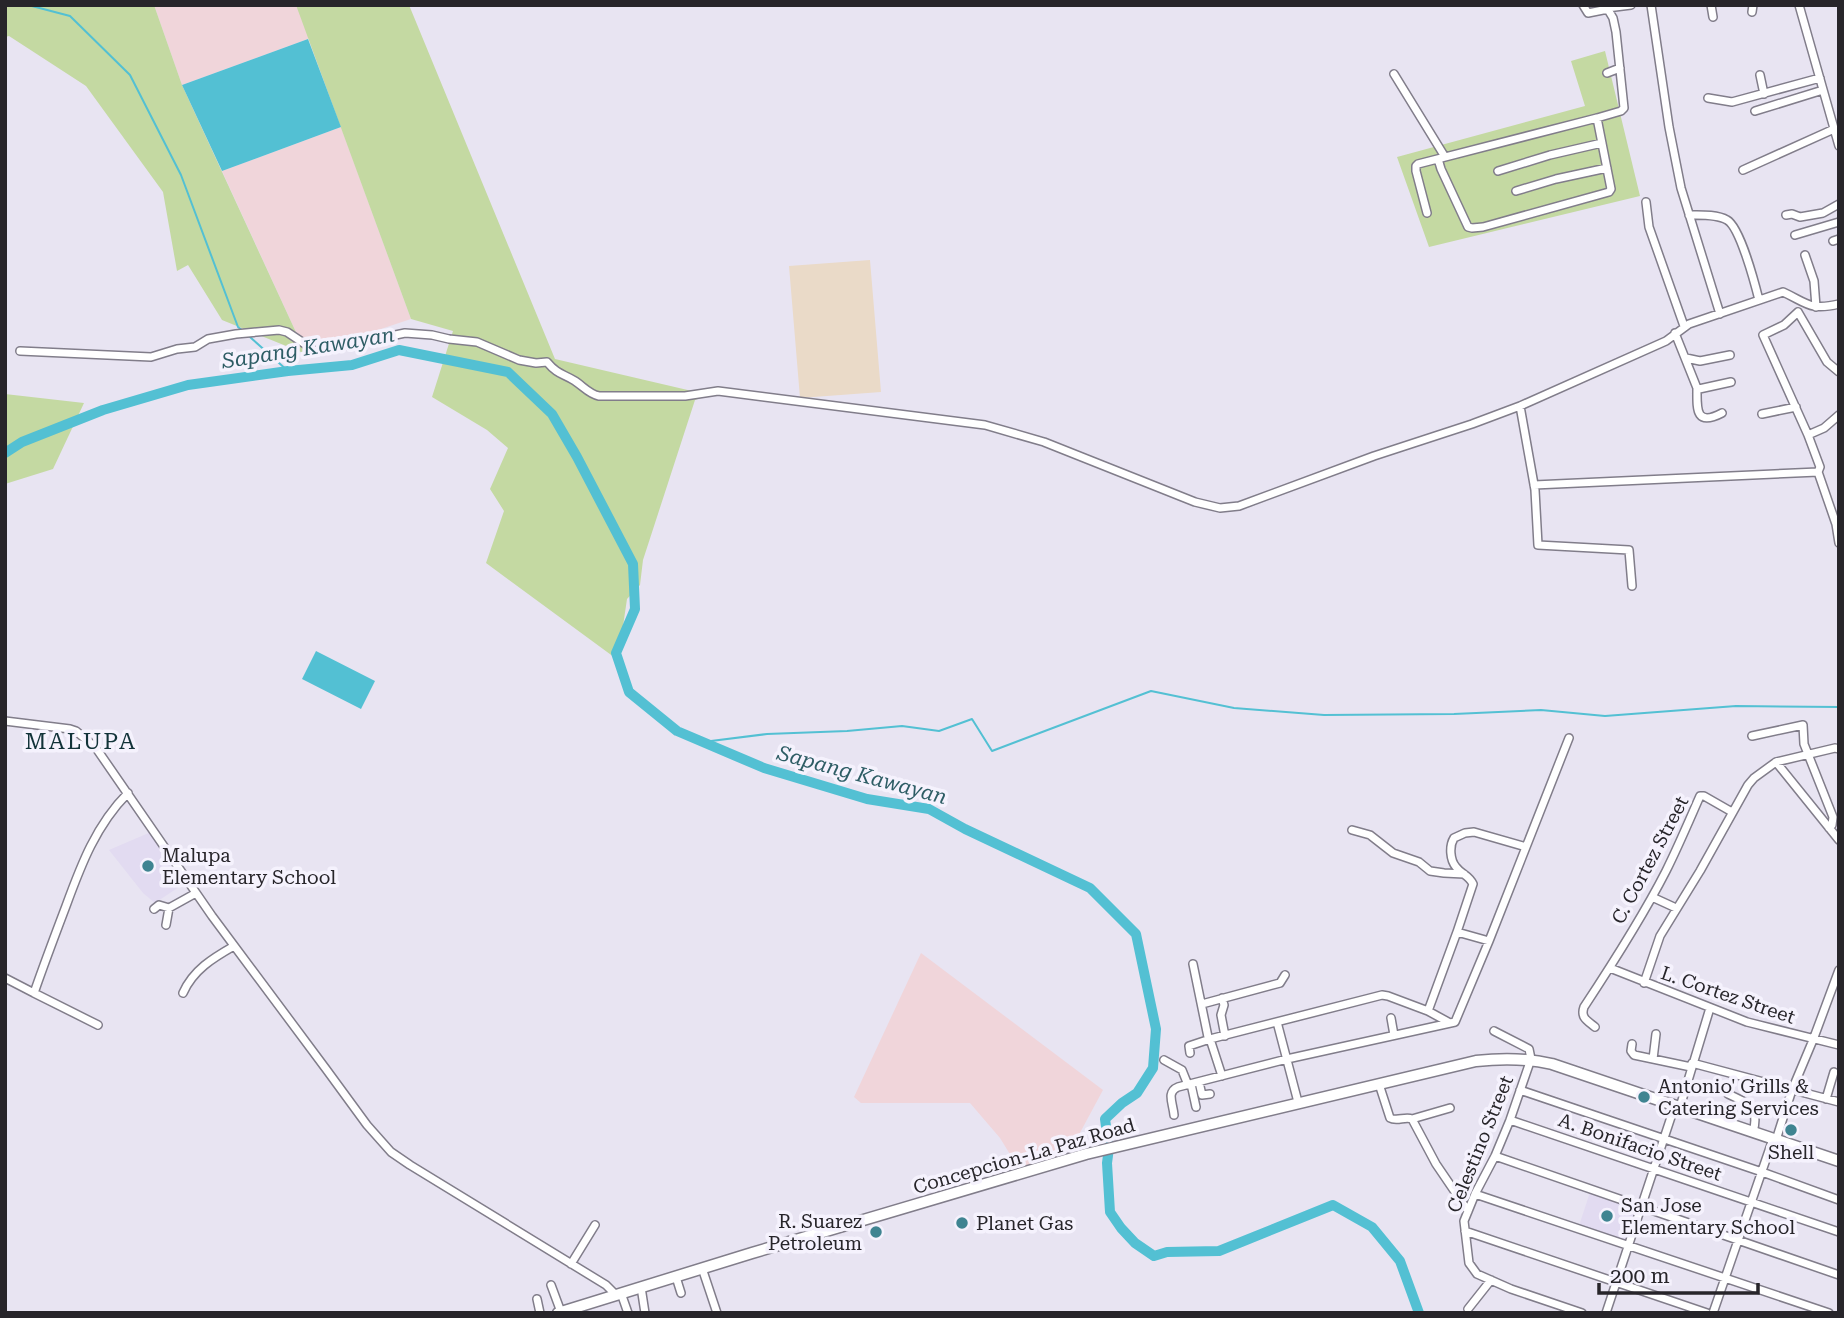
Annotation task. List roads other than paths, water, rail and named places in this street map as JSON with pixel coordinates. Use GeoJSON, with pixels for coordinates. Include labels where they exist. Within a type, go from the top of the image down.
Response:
{"type":"FeatureCollection","features":[{"type":"Feature","properties":{"kind":"main road","name":"Concepcion-La Paz Road"},"geometry":{"type":"LineString","coordinates":[[560,1312],[1096,1151],[1476,1061],[1531,1059],[1552,1064],[1839,1161]]}},
{"type":"Feature","properties":{"kind":"street"},"geometry":{"type":"LineString","coordinates":[[1583,5],[1588,13],[1607,7],[1632,5]]}},
{"type":"Feature","properties":{"kind":"street"},"geometry":{"type":"LineString","coordinates":[[1651,5],[1681,188],[1720,313]]}},
{"type":"Feature","properties":{"kind":"street"},"geometry":{"type":"LineString","coordinates":[[1711,5],[1713,17]]}},
{"type":"Feature","properties":{"kind":"street"},"geometry":{"type":"LineString","coordinates":[[1799,5],[1839,146]]}},
{"type":"Feature","properties":{"kind":"street"},"geometry":{"type":"LineString","coordinates":[[1427,213],[1416,166],[1597,118],[1624,108],[1616,32],[1607,7]]}},
{"type":"Feature","properties":{"kind":"street"},"geometry":{"type":"LineString","coordinates":[[1607,73],[1620,68]]}},
{"type":"Feature","properties":{"kind":"street"},"geometry":{"type":"LineString","coordinates":[[1394,74],[1441,158],[1441,169],[1468,227],[1472,228],[1609,192],[1611,189],[1597,118]]}},
{"type":"Feature","properties":{"kind":"street"},"geometry":{"type":"LineString","coordinates":[[1760,75],[1764,94]]}},
{"type":"Feature","properties":{"kind":"street"},"geometry":{"type":"LineString","coordinates":[[1709,98],[1730,102],[1820,78]]}},
{"type":"Feature","properties":{"kind":"street"},"geometry":{"type":"LineString","coordinates":[[1755,111],[1823,90]]}},
{"type":"Feature","properties":{"kind":"street"},"geometry":{"type":"LineString","coordinates":[[1743,170],[1834,130]]}},
{"type":"Feature","properties":{"kind":"street"},"geometry":{"type":"LineString","coordinates":[[1498,171],[1602,143]]}},
{"type":"Feature","properties":{"kind":"street"},"geometry":{"type":"LineString","coordinates":[[1516,191],[1607,168]]}},
{"type":"Feature","properties":{"kind":"street"},"geometry":{"type":"LineString","coordinates":[[1646,202],[1649,227],[1684,327]]}},
{"type":"Feature","properties":{"kind":"street"},"geometry":{"type":"LineString","coordinates":[[1786,215],[1800,217],[1823,213],[1839,204]]}},
{"type":"Feature","properties":{"kind":"street"},"geometry":{"type":"LineString","coordinates":[[1689,215],[1722,218],[1732,224],[1759,300]]}},
{"type":"Feature","properties":{"kind":"street"},"geometry":{"type":"LineString","coordinates":[[1795,235],[1839,222]]}},
{"type":"Feature","properties":{"kind":"street"},"geometry":{"type":"LineString","coordinates":[[1805,255],[1814,281],[1816,307]]}},
{"type":"Feature","properties":{"kind":"street"},"geometry":{"type":"LineString","coordinates":[[20,351],[151,357],[177,349],[195,348],[208,339],[279,330],[319,351],[400,334],[432,335],[477,342],[519,360],[545,362],[558,374],[599,396],[685,396],[718,391],[985,425],[1044,442],[1195,502],[1228,508],[1374,456],[1472,425],[1520,406],[1666,341],[1684,327],[1720,313],[1783,292],[1802,303],[1816,307],[1839,304]]}},
{"type":"Feature","properties":{"kind":"street"},"geometry":{"type":"LineString","coordinates":[[1802,303],[1798,312],[1784,325],[1763,335],[1820,467],[1818,472],[1836,524],[1839,543]]}},
{"type":"Feature","properties":{"kind":"street"},"geometry":{"type":"LineString","coordinates":[[1798,312],[1827,362],[1839,372]]}},
{"type":"Feature","properties":{"kind":"street"},"geometry":{"type":"LineString","coordinates":[[1675,333],[1697,388],[1699,415],[1712,418],[1722,413]]}},
{"type":"Feature","properties":{"kind":"street"},"geometry":{"type":"LineString","coordinates":[[1686,358],[1700,361],[1730,355]]}},
{"type":"Feature","properties":{"kind":"street"},"geometry":{"type":"LineString","coordinates":[[1697,388],[1731,382]]}},
{"type":"Feature","properties":{"kind":"street"},"geometry":{"type":"LineString","coordinates":[[1520,406],[1534,485],[1538,545],[1627,549],[1630,552],[1632,586]]}},
{"type":"Feature","properties":{"kind":"street"},"geometry":{"type":"LineString","coordinates":[[1762,414],[1796,407]]}},
{"type":"Feature","properties":{"kind":"street"},"geometry":{"type":"LineString","coordinates":[[1808,435],[1824,428],[1839,415]]}},
{"type":"Feature","properties":{"kind":"street"},"geometry":{"type":"LineString","coordinates":[[1534,485],[1818,472]]}},
{"type":"Feature","properties":{"kind":"street"},"geometry":{"type":"LineString","coordinates":[[5,721],[76,731],[96,748],[234,946],[367,1125],[391,1153],[606,1285],[618,1294],[628,1313]]}},
{"type":"Feature","properties":{"kind":"street"},"geometry":{"type":"LineString","coordinates":[[1752,736],[1802,725],[1808,755],[1833,817],[1829,828]]}},
{"type":"Feature","properties":{"kind":"street"},"geometry":{"type":"LineString","coordinates":[[1174,1115],[1171,1091],[1178,1087],[1456,1021],[1570,738]]}},
{"type":"Feature","properties":{"kind":"street"},"geometry":{"type":"LineString","coordinates":[[1644,983],[1660,936],[1750,782],[1776,762],[1839,749]]}},
{"type":"Feature","properties":{"kind":"street"},"geometry":{"type":"LineString","coordinates":[[1776,762],[1839,840]]}},
{"type":"Feature","properties":{"kind":"street"},"geometry":{"type":"LineString","coordinates":[[34,993],[90,845],[113,808],[128,793]]}},
{"type":"Feature","properties":{"kind":"street","name":"C. Cortez Street"},"geometry":{"type":"LineString","coordinates":[[1595,1027],[1583,1017],[1584,1007],[1652,897],[1700,796],[1732,812]]}},
{"type":"Feature","properties":{"kind":"street"},"geometry":{"type":"LineString","coordinates":[[1352,830],[1370,835],[1393,853],[1419,862],[1430,871],[1464,874]]}},
{"type":"Feature","properties":{"kind":"street"},"geometry":{"type":"LineString","coordinates":[[1428,1011],[1473,884],[1472,879],[1453,863],[1450,846],[1454,838],[1474,832],[1526,847]]}},
{"type":"Feature","properties":{"kind":"street"},"geometry":{"type":"LineString","coordinates":[[154,909],[159,905],[169,908],[196,893]]}},
{"type":"Feature","properties":{"kind":"street"},"geometry":{"type":"LineString","coordinates":[[1652,897],[1676,908]]}},
{"type":"Feature","properties":{"kind":"street"},"geometry":{"type":"LineString","coordinates":[[166,925],[169,908]]}},
{"type":"Feature","properties":{"kind":"street"},"geometry":{"type":"LineString","coordinates":[[1457,932],[1489,940]]}},
{"type":"Feature","properties":{"kind":"street"},"geometry":{"type":"LineString","coordinates":[[183,993],[196,972],[234,946]]}},
{"type":"Feature","properties":{"kind":"street"},"geometry":{"type":"LineString","coordinates":[[1193,964],[1208,1037],[1222,1076]]}},
{"type":"Feature","properties":{"kind":"street","name":"L. Cortez Street"},"geometry":{"type":"LineString","coordinates":[[1610,968],[1747,1023],[1839,1045]]}},
{"type":"Feature","properties":{"kind":"street"},"geometry":{"type":"LineString","coordinates":[[1713,1313],[1792,1090],[1839,970]]}},
{"type":"Feature","properties":{"kind":"street"},"geometry":{"type":"LineString","coordinates":[[1202,1003],[1280,983],[1285,975]]}},
{"type":"Feature","properties":{"kind":"street"},"geometry":{"type":"LineString","coordinates":[[5,978],[99,1025]]}},
{"type":"Feature","properties":{"kind":"street"},"geometry":{"type":"LineString","coordinates":[[1190,1053],[1189,1046],[1210,1039],[1382,995],[1428,1011],[1450,1023]]}},
{"type":"Feature","properties":{"kind":"street"},"geometry":{"type":"LineString","coordinates":[[1222,998],[1224,1005],[1221,1015],[1225,1036]]}},
{"type":"Feature","properties":{"kind":"street"},"geometry":{"type":"LineString","coordinates":[[1606,1313],[1710,1008]]}},
{"type":"Feature","properties":{"kind":"street"},"geometry":{"type":"LineString","coordinates":[[1391,1018],[1395,1035]]}},
{"type":"Feature","properties":{"kind":"street"},"geometry":{"type":"LineString","coordinates":[[1277,1022],[1298,1102]]}},
{"type":"Feature","properties":{"kind":"street"},"geometry":{"type":"LineString","coordinates":[[1494,1031],[1529,1049],[1531,1059]]}},
{"type":"Feature","properties":{"kind":"street"},"geometry":{"type":"LineString","coordinates":[[1653,1059],[1656,1034]]}},
{"type":"Feature","properties":{"kind":"street"},"geometry":{"type":"LineString","coordinates":[[1632,1044],[1631,1054],[1692,1065],[1839,1102]]}},
{"type":"Feature","properties":{"kind":"street","name":"Celestino Street"},"geometry":{"type":"LineString","coordinates":[[1491,1280],[1476,1274],[1469,1263],[1464,1221],[1510,1120],[1531,1059]]}},
{"type":"Feature","properties":{"kind":"street"},"geometry":{"type":"LineString","coordinates":[[1164,1060],[1182,1070],[1202,1095],[1210,1094]]}},
{"type":"Feature","properties":{"kind":"street"},"geometry":{"type":"LineString","coordinates":[[1826,1099],[1835,1072]]}},
{"type":"Feature","properties":{"kind":"street"},"geometry":{"type":"LineString","coordinates":[[1193,1084],[1196,1107]]}},
{"type":"Feature","properties":{"kind":"street"},"geometry":{"type":"LineString","coordinates":[[1379,1084],[1390,1118],[1395,1120],[1412,1119],[1450,1108]]}},
{"type":"Feature","properties":{"kind":"street"},"geometry":{"type":"LineString","coordinates":[[1520,1090],[1839,1200]]}},
{"type":"Feature","properties":{"kind":"street"},"geometry":{"type":"LineString","coordinates":[[1728,1094],[1749,1105],[1754,1111],[1756,1122],[1753,1132]]}},
{"type":"Feature","properties":{"kind":"street"},"geometry":{"type":"LineString","coordinates":[[1412,1119],[1436,1164],[1468,1211]]}},
{"type":"Feature","properties":{"kind":"street","name":"A. Bonifacio Street"},"geometry":{"type":"LineString","coordinates":[[1510,1120],[1839,1232]]}},
{"type":"Feature","properties":{"kind":"street"},"geometry":{"type":"LineString","coordinates":[[1495,1156],[1839,1275]]}},
{"type":"Feature","properties":{"kind":"street"},"geometry":{"type":"LineString","coordinates":[[1475,1194],[1829,1313]]}},
{"type":"Feature","properties":{"kind":"street"},"geometry":{"type":"LineString","coordinates":[[571,1264],[595,1224]]}},
{"type":"Feature","properties":{"kind":"street"},"geometry":{"type":"LineString","coordinates":[[1465,1231],[1707,1313]]}},
{"type":"Feature","properties":{"kind":"street"},"geometry":{"type":"LineString","coordinates":[[702,1268],[717,1313]]}},
{"type":"Feature","properties":{"kind":"street"},"geometry":{"type":"LineString","coordinates":[[676,1277],[681,1293]]}},
{"type":"Feature","properties":{"kind":"street"},"geometry":{"type":"LineString","coordinates":[[1468,1309],[1491,1280],[1581,1313]]}},
{"type":"Feature","properties":{"kind":"street"},"geometry":{"type":"LineString","coordinates":[[551,1285],[560,1312]]}},
{"type":"Feature","properties":{"kind":"street"},"geometry":{"type":"LineString","coordinates":[[641,1287],[645,1313]]}},
{"type":"Feature","properties":{"kind":"street"},"geometry":{"type":"LineString","coordinates":[[537,1299],[540,1313]]}},
{"type":"Feature","properties":{"kind":"water"},"geometry":{"type":"Polygon","coordinates":[[[308,39],[341,127],[222,171],[182,85],[308,39]]]}},
{"type":"Feature","properties":{"kind":"water"},"geometry":{"type":"Polygon","coordinates":[[[316,651],[375,681],[361,709],[302,679],[316,651]]]}},
{"type":"Feature","properties":{"kind":"waterway"},"geometry":{"type":"LineString","coordinates":[[28,5],[70,16],[130,75],[181,175],[238,327],[243,331]]}},
{"type":"Feature","properties":{"kind":"waterway"},"geometry":{"type":"LineString","coordinates":[[250,337],[288,371]]}},
{"type":"Feature","properties":{"kind":"waterway","name":"Sapang Kawayan"},"geometry":{"type":"LineString","coordinates":[[5,453],[22,442],[103,410],[188,385],[352,365],[399,350],[508,372],[552,414],[633,564],[635,609],[616,653],[629,692],[677,731],[764,768],[867,799],[929,809],[1090,888],[1136,934],[1156,1029],[1153,1068],[1137,1093],[1105,1119],[1109,1148],[1107,1163],[1110,1212],[1135,1243],[1154,1256],[1167,1252],[1219,1251],[1333,1205],[1372,1227],[1400,1261],[1419,1313]]}},
{"type":"Feature","properties":{"kind":"waterway"},"geometry":{"type":"LineString","coordinates":[[703,742],[767,734],[902,726],[939,731],[972,719],[992,751],[1151,691],[1234,708],[1324,715],[1541,710],[1605,716],[1736,706],[1839,707]]}},
{"type":"Feature","properties":{"kind":"place","name":"Malupa Elementary School"},"geometry":{"type":"Point","coordinates":[148,866]}},
{"type":"Feature","properties":{"kind":"place","name":"Antonio' Grills & Catering Services"},"geometry":{"type":"Point","coordinates":[1644,1097]}},
{"type":"Feature","properties":{"kind":"place","name":"Shell"},"geometry":{"type":"Point","coordinates":[1791,1130]}},
{"type":"Feature","properties":{"kind":"place","name":"San Jose Elementary School"},"geometry":{"type":"Point","coordinates":[1607,1216]}},
{"type":"Feature","properties":{"kind":"place","name":"Planet Gas"},"geometry":{"type":"Point","coordinates":[962,1223]}},
{"type":"Feature","properties":{"kind":"place","name":"R. Suarez Petroleum"},"geometry":{"type":"Point","coordinates":[876,1232]}},
{"type":"Feature","properties":{"kind":"district","name":"MALUPA"},"geometry":{"type":"Point","coordinates":[81,741]}}]}
